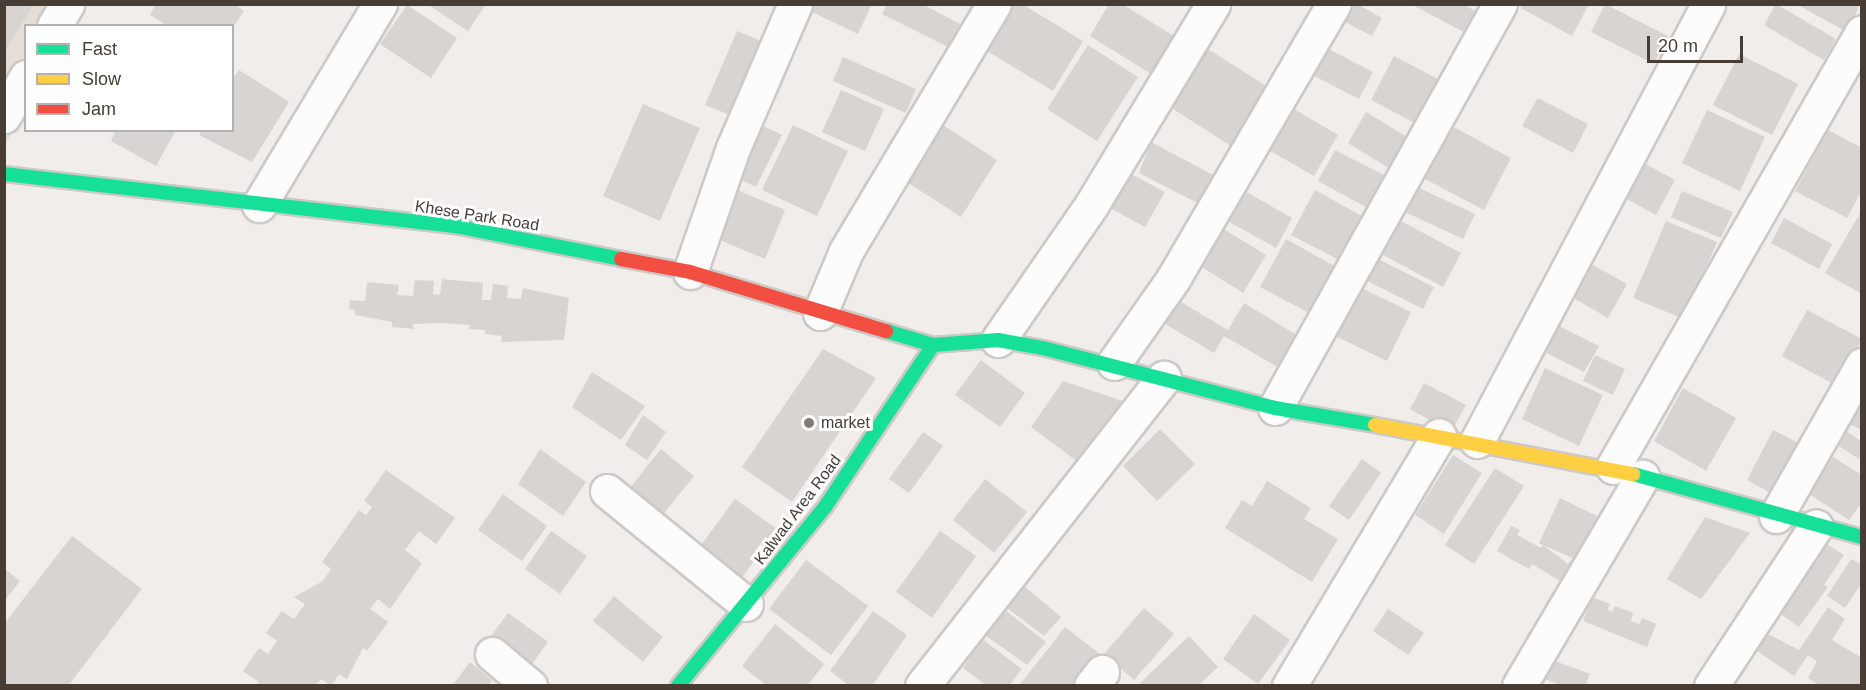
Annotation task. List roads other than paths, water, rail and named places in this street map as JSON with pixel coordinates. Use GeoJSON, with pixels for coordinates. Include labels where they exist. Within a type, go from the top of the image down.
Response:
{"type":"FeatureCollection","features":[{"type":"Feature","properties":{"kind":"street"},"geometry":{"type":"LineString","coordinates":[[55,24],[67,4]]}},
{"type":"Feature","properties":{"kind":"street"},"geometry":{"type":"LineString","coordinates":[[259,205],[380,4]]}},
{"type":"Feature","properties":{"kind":"street"},"geometry":{"type":"LineString","coordinates":[[690,272],[734,148],[795,4]]}},
{"type":"Feature","properties":{"kind":"street"},"geometry":{"type":"LineString","coordinates":[[820,314],[846,251],[994,4]]}},
{"type":"Feature","properties":{"kind":"street"},"geometry":{"type":"LineString","coordinates":[[998,340],[1092,204],[1213,4]]}},
{"type":"Feature","properties":{"kind":"street"},"geometry":{"type":"LineString","coordinates":[[1114,363],[1173,279],[1334,4]]}},
{"type":"Feature","properties":{"kind":"street"},"geometry":{"type":"LineString","coordinates":[[1275,408],[1500,4]]}},
{"type":"Feature","properties":{"kind":"street"},"geometry":{"type":"LineString","coordinates":[[1477,441],[1708,4]]}},
{"type":"Feature","properties":{"kind":"street"},"geometry":{"type":"LineString","coordinates":[[1519,686],[1627,472],[1862,32]]}},
{"type":"Feature","properties":{"kind":"street"},"geometry":{"type":"LineString","coordinates":[[4,116],[24,81]]}},
{"type":"Feature","properties":{"kind":"street","name":"Khese Park Road"},"geometry":{"type":"LineString","coordinates":[[4,174],[460,227],[690,272],[820,314],[933,345],[998,340],[1114,363],[1275,408],[1477,441],[1627,472],[1776,516],[1862,537]]}},
{"type":"Feature","properties":{"kind":"street","name":"Kalwad Area Road"},"geometry":{"type":"LineString","coordinates":[[678,686],[825,507],[933,345]]}},
{"type":"Feature","properties":{"kind":"street"},"geometry":{"type":"LineString","coordinates":[[1776,516],[1862,365]]}},
{"type":"Feature","properties":{"kind":"street"},"geometry":{"type":"LineString","coordinates":[[922,686],[1164,377]]}},
{"type":"Feature","properties":{"kind":"street"},"geometry":{"type":"LineString","coordinates":[[1289,686],[1439,435]]}},
{"type":"Feature","properties":{"kind":"street"},"geometry":{"type":"LineString","coordinates":[[607,491],[746,604]]}},
{"type":"Feature","properties":{"kind":"street"},"geometry":{"type":"LineString","coordinates":[[1711,686],[1816,526]]}},
{"type":"Feature","properties":{"kind":"street"},"geometry":{"type":"LineString","coordinates":[[492,654],[530,686]]}},
{"type":"Feature","properties":{"kind":"place","name":"market"},"geometry":{"type":"Point","coordinates":[809,423]}}]}
